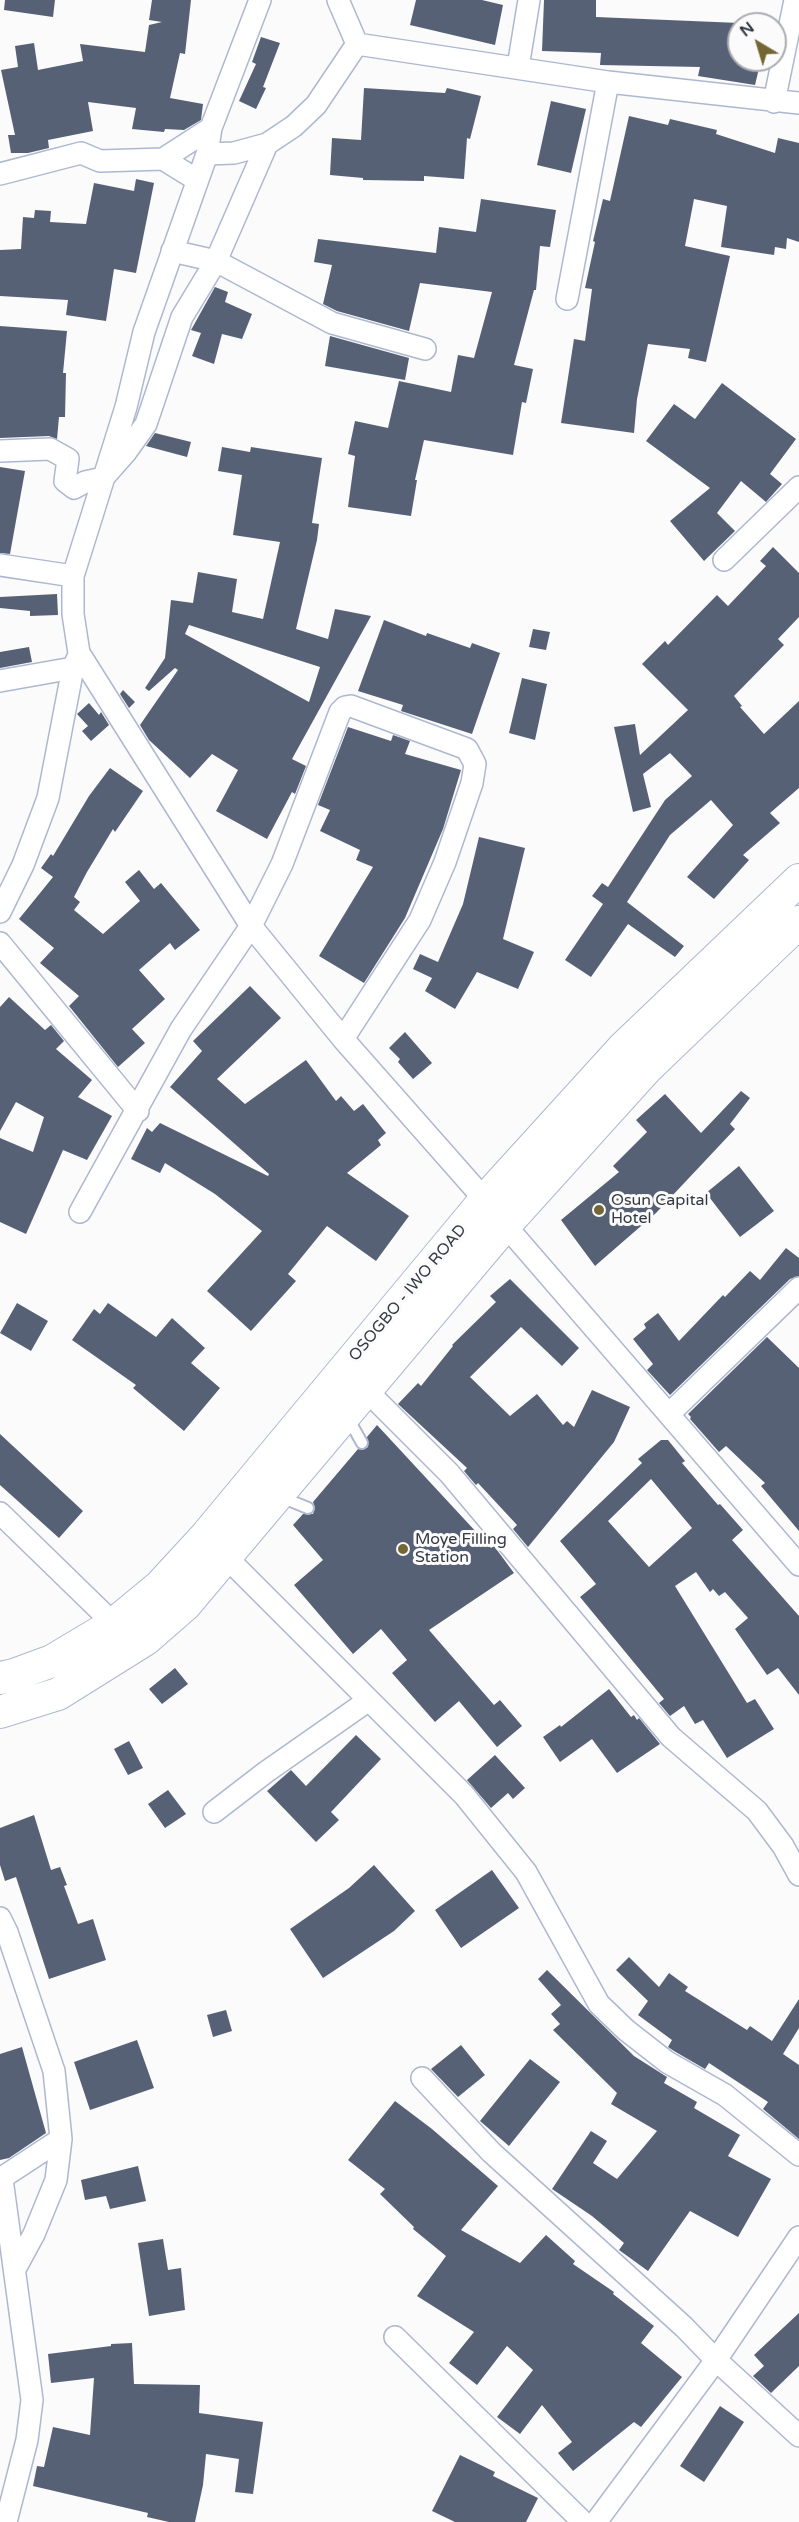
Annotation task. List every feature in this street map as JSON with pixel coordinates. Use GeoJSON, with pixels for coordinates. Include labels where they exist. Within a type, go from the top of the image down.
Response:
{"type":"FeatureCollection","features":[{"type":"Feature","properties":{"kind":"main road","name":"OSOGBO - IWO ROAD"},"geometry":{"type":"LineString","coordinates":[[0,1678],[52,1661],[114,1624],[160,1586],[206,1536],[484,1200],[624,1047],[799,880]]}},
{"type":"Feature","properties":{"kind":"main road","name":"OSOGBO - IWO ROAD"},"geometry":{"type":"LineString","coordinates":[[0,1712],[58,1694],[129,1651],[185,1605],[505,1225],[646,1069],[799,922]]}},
{"type":"Feature","properties":{"kind":"street"},"geometry":{"type":"LineString","coordinates":[[0,912],[23,865],[48,798],[76,661],[74,576],[126,407],[144,332],[207,154],[211,129],[260,0]]}},
{"type":"Feature","properties":{"kind":"street"},"geometry":{"type":"LineString","coordinates":[[338,0],[357,44]]}},
{"type":"Feature","properties":{"kind":"street"},"geometry":{"type":"LineString","coordinates":[[518,67],[529,0]]}},
{"type":"Feature","properties":{"kind":"street"},"geometry":{"type":"LineString","coordinates":[[774,102],[795,0]]}},
{"type":"Feature","properties":{"kind":"street"},"geometry":{"type":"LineString","coordinates":[[207,154],[234,153],[267,144],[294,126],[316,105],[357,44]]}},
{"type":"Feature","properties":{"kind":"street"},"geometry":{"type":"LineString","coordinates":[[357,44],[608,82],[799,104]]}},
{"type":"Feature","properties":{"kind":"street"},"geometry":{"type":"LineString","coordinates":[[567,299],[608,82]]}},
{"type":"Feature","properties":{"kind":"street"},"geometry":{"type":"LineString","coordinates":[[0,174],[81,153],[100,161],[163,159],[211,129]]}},
{"type":"Feature","properties":{"kind":"street"},"geometry":{"type":"LineString","coordinates":[[0,451],[50,449],[68,459],[65,482],[74,488],[85,482],[103,478],[146,424],[182,317],[216,261],[267,144]]}},
{"type":"Feature","properties":{"kind":"street"},"geometry":{"type":"LineString","coordinates":[[163,159],[197,180]]}},
{"type":"Feature","properties":{"kind":"street"},"geometry":{"type":"LineString","coordinates":[[172,251],[216,261],[332,324],[425,349]]}},
{"type":"Feature","properties":{"kind":"street"},"geometry":{"type":"LineString","coordinates":[[724,560],[799,487]]}},
{"type":"Feature","properties":{"kind":"street"},"geometry":{"type":"LineString","coordinates":[[0,565],[74,576]]}},
{"type":"Feature","properties":{"kind":"street"},"geometry":{"type":"LineString","coordinates":[[0,681],[76,661]]}},
{"type":"Feature","properties":{"kind":"street"},"geometry":{"type":"LineString","coordinates":[[76,661],[252,926],[343,1039],[484,1200]]}},
{"type":"Feature","properties":{"kind":"street"},"geometry":{"type":"LineString","coordinates":[[80,1212],[138,1111],[181,1029],[252,926],[282,864],[340,712],[345,707],[351,706],[467,749],[475,764],[472,783],[445,862],[420,920],[343,1039]]}},
{"type":"Feature","properties":{"kind":"street"},"geometry":{"type":"LineString","coordinates":[[0,943],[138,1111]]}},
{"type":"Feature","properties":{"kind":"street"},"geometry":{"type":"LineString","coordinates":[[505,1225],[670,1413],[799,1565]]}},
{"type":"Feature","properties":{"kind":"street"},"geometry":{"type":"LineString","coordinates":[[670,1413],[799,1288]]}},
{"type":"Feature","properties":{"kind":"street"},"geometry":{"type":"LineString","coordinates":[[366,1390],[449,1473],[671,1737],[757,1811],[783,1846],[799,1875]]}},
{"type":"Feature","properties":{"kind":"street"},"geometry":{"type":"LineString","coordinates":[[0,1513],[114,1624]]}},
{"type":"Feature","properties":{"kind":"street"},"geometry":{"type":"LineString","coordinates":[[226,1557],[464,1795],[526,1872],[599,2004],[626,2030],[668,2062],[725,2095],[799,2155]]}},
{"type":"Feature","properties":{"kind":"street"},"geometry":{"type":"LineString","coordinates":[[214,1812],[266,1772],[369,1700]]}},
{"type":"Feature","properties":{"kind":"street"},"geometry":{"type":"LineString","coordinates":[[0,1918],[8,1932],[54,2071],[61,2139],[56,2180],[34,2234],[15,2269]]}},
{"type":"Feature","properties":{"kind":"street"},"geometry":{"type":"LineString","coordinates":[[422,2078],[490,2152],[684,2327],[716,2360],[799,2436]]}},
{"type":"Feature","properties":{"kind":"street"},"geometry":{"type":"LineString","coordinates":[[6,2522],[27,2440],[32,2400],[1,2179],[61,2139]]}},
{"type":"Feature","properties":{"kind":"street"},"geometry":{"type":"LineString","coordinates":[[596,2522],[716,2360],[799,2237]]}},
{"type":"Feature","properties":{"kind":"street"},"geometry":{"type":"LineString","coordinates":[[395,2337],[583,2522]]}},
{"type":"Feature","properties":{"kind":"lane"},"geometry":{"type":"LineString","coordinates":[[346,1414],[362,1443]]}},
{"type":"Feature","properties":{"kind":"lane"},"geometry":{"type":"LineString","coordinates":[[278,1495],[308,1508]]}},
{"type":"Feature","properties":{"kind":"building"},"geometry":{"type":"Polygon","coordinates":[[[5,0],[55,0],[53,17],[4,10],[5,0]]]}},
{"type":"Feature","properties":{"kind":"building"},"geometry":{"type":"Polygon","coordinates":[[[152,0],[191,0],[185,54],[180,53],[170,98],[203,104],[201,120],[184,130],[165,129],[164,132],[132,129],[136,108],[88,102],[93,131],[48,140],[49,148],[28,153],[11,153],[8,135],[15,135],[1,70],[18,67],[15,46],[34,43],[38,70],[83,61],[80,44],[145,52],[149,25],[162,22],[149,20],[152,0]]]}},
{"type":"Feature","properties":{"kind":"building"},"geometry":{"type":"Polygon","coordinates":[[[416,0],[482,0],[503,5],[495,45],[410,25],[416,0]]]}},
{"type":"Feature","properties":{"kind":"building"},"geometry":{"type":"Polygon","coordinates":[[[544,0],[596,0],[596,17],[727,22],[727,72],[758,72],[755,85],[698,76],[700,67],[600,65],[601,53],[542,51],[544,0]]]}},
{"type":"Feature","properties":{"kind":"building"},"geometry":{"type":"Polygon","coordinates":[[[261,37],[280,43],[263,87],[266,88],[256,109],[239,101],[256,64],[252,62],[261,37]]]}},
{"type":"Feature","properties":{"kind":"building"},"geometry":{"type":"Polygon","coordinates":[[[364,88],[445,93],[447,88],[481,96],[470,139],[467,138],[464,179],[424,176],[424,181],[363,180],[363,178],[330,175],[332,138],[361,140],[364,88]]]}},
{"type":"Feature","properties":{"kind":"building"},"geometry":{"type":"Polygon","coordinates":[[[551,101],[586,109],[571,173],[537,165],[551,101]]]}},
{"type":"Feature","properties":{"kind":"building"},"geometry":{"type":"Polygon","coordinates":[[[629,116],[668,125],[670,119],[717,130],[716,134],[775,153],[778,138],[799,143],[799,242],[787,238],[786,249],[775,247],[774,255],[721,247],[727,206],[694,199],[685,246],[730,256],[706,362],[688,358],[690,349],[648,344],[637,399],[634,433],[561,423],[574,339],[585,341],[592,289],[585,288],[595,242],[593,241],[603,199],[610,201],[629,116]]]}},
{"type":"Feature","properties":{"kind":"building"},"geometry":{"type":"Polygon","coordinates":[[[136,179],[154,183],[136,273],[114,269],[106,321],[66,315],[68,300],[0,296],[0,250],[21,249],[23,217],[34,218],[35,210],[51,211],[50,222],[86,224],[94,183],[134,191],[136,179]]]}},
{"type":"Feature","properties":{"kind":"building"},"geometry":{"type":"Polygon","coordinates":[[[481,199],[556,210],[550,247],[540,246],[536,290],[534,290],[514,365],[533,369],[526,403],[522,402],[513,455],[424,440],[415,480],[417,480],[411,516],[348,507],[355,456],[348,454],[355,421],[388,428],[399,381],[451,392],[458,355],[474,358],[492,292],[420,283],[409,331],[337,311],[323,304],[332,265],[314,262],[318,239],[436,253],[439,227],[476,232],[481,199]]]}},
{"type":"Feature","properties":{"kind":"building"},"geometry":{"type":"Polygon","coordinates":[[[215,287],[228,292],[225,302],[252,314],[242,339],[222,334],[214,364],[192,356],[201,333],[191,330],[215,287]]]}},
{"type":"Feature","properties":{"kind":"building"},"geometry":{"type":"Polygon","coordinates":[[[0,326],[67,331],[63,373],[66,373],[65,417],[59,417],[57,439],[49,436],[0,438],[0,326]]]}},
{"type":"Feature","properties":{"kind":"building"},"geometry":{"type":"Polygon","coordinates":[[[330,336],[409,358],[405,380],[325,366],[330,336]]]}},
{"type":"Feature","properties":{"kind":"building"},"geometry":{"type":"Polygon","coordinates":[[[722,383],[796,439],[770,474],[782,484],[766,502],[741,481],[717,513],[735,531],[704,561],[670,521],[710,488],[646,441],[674,404],[695,419],[722,383]]]}},
{"type":"Feature","properties":{"kind":"building"},"geometry":{"type":"Polygon","coordinates":[[[155,433],[191,442],[187,457],[146,446],[155,433]]]}},
{"type":"Feature","properties":{"kind":"building"},"geometry":{"type":"Polygon","coordinates":[[[222,447],[250,452],[251,447],[322,458],[312,523],[319,524],[317,540],[296,629],[328,639],[335,609],[371,616],[292,759],[306,766],[295,794],[292,792],[267,839],[216,811],[238,770],[212,754],[190,778],[149,740],[140,725],[178,670],[175,668],[149,691],[145,688],[165,658],[171,600],[193,603],[198,572],[237,579],[232,612],[263,619],[280,542],[233,535],[242,475],[218,471],[222,447]],[[189,625],[185,634],[309,702],[320,667],[189,625]]]}},
{"type":"Feature","properties":{"kind":"building"},"geometry":{"type":"Polygon","coordinates":[[[0,467],[25,471],[10,554],[0,553],[0,467]]]}},
{"type":"Feature","properties":{"kind":"building"},"geometry":{"type":"Polygon","coordinates":[[[773,547],[799,573],[799,617],[778,639],[784,645],[734,696],[742,706],[740,707],[764,734],[799,701],[799,788],[770,813],[780,823],[743,855],[749,860],[714,899],[687,877],[733,825],[711,800],[670,835],[627,902],[684,946],[675,957],[628,924],[591,977],[565,960],[603,904],[592,896],[602,883],[608,887],[665,800],[692,776],[670,753],[643,774],[651,807],[633,812],[614,727],[635,724],[640,755],[688,710],[642,664],[665,641],[668,645],[717,595],[728,606],[766,566],[760,561],[773,547]]]}},
{"type":"Feature","properties":{"kind":"building"},"geometry":{"type":"Polygon","coordinates":[[[57,594],[58,615],[30,616],[30,611],[0,608],[0,597],[57,594]]]}},
{"type":"Feature","properties":{"kind":"building"},"geometry":{"type":"Polygon","coordinates":[[[384,620],[426,636],[427,633],[470,648],[472,643],[500,653],[472,734],[401,711],[403,705],[358,691],[384,620]]]}},
{"type":"Feature","properties":{"kind":"building"},"geometry":{"type":"Polygon","coordinates":[[[533,629],[550,632],[546,650],[529,647],[533,629]]]}},
{"type":"Feature","properties":{"kind":"building"},"geometry":{"type":"Polygon","coordinates":[[[29,647],[32,662],[0,668],[0,652],[29,647]]]}},
{"type":"Feature","properties":{"kind":"building"},"geometry":{"type":"Polygon","coordinates":[[[522,678],[547,684],[535,740],[509,733],[522,678]]]}},
{"type":"Feature","properties":{"kind":"building"},"geometry":{"type":"Polygon","coordinates":[[[123,690],[135,702],[129,708],[120,694],[123,690]]]}},
{"type":"Feature","properties":{"kind":"building"},"geometry":{"type":"Polygon","coordinates":[[[89,703],[99,715],[101,712],[109,725],[91,741],[82,731],[88,726],[77,714],[89,703]]]}},
{"type":"Feature","properties":{"kind":"building"},"geometry":{"type":"Polygon","coordinates":[[[348,727],[391,741],[393,735],[410,741],[405,754],[461,770],[443,829],[405,918],[364,983],[319,956],[373,867],[356,860],[360,850],[320,831],[330,810],[318,805],[348,727]]]}},
{"type":"Feature","properties":{"kind":"building"},"geometry":{"type":"Polygon","coordinates":[[[110,768],[143,791],[115,832],[113,829],[87,872],[74,897],[80,902],[74,910],[103,934],[140,901],[125,882],[139,870],[154,889],[161,883],[200,930],[175,950],[170,943],[139,970],[165,999],[132,1029],[145,1043],[118,1067],[69,1006],[79,996],[40,963],[54,948],[19,919],[53,877],[41,868],[51,854],[53,856],[89,796],[110,768]]]}},
{"type":"Feature","properties":{"kind":"building"},"geometry":{"type":"Polygon","coordinates":[[[479,837],[525,848],[503,939],[534,952],[518,989],[477,972],[455,1009],[425,991],[432,978],[413,969],[420,954],[438,962],[463,904],[479,837]]]}},
{"type":"Feature","properties":{"kind":"building"},"geometry":{"type":"Polygon","coordinates":[[[250,986],[281,1018],[217,1079],[245,1104],[306,1060],[336,1101],[341,1096],[354,1111],[363,1104],[386,1133],[378,1140],[381,1145],[347,1173],[409,1216],[376,1261],[327,1226],[288,1274],[296,1281],[251,1331],[207,1291],[262,1231],[215,1194],[165,1163],[160,1173],[131,1159],[147,1128],[152,1132],[160,1123],[268,1176],[269,1174],[170,1087],[202,1051],[193,1041],[250,986]]]}},
{"type":"Feature","properties":{"kind":"building"},"geometry":{"type":"Polygon","coordinates":[[[9,997],[45,1030],[51,1025],[64,1041],[56,1049],[92,1080],[78,1097],[112,1116],[87,1160],[63,1150],[26,1234],[0,1222],[0,1138],[33,1152],[44,1117],[16,1102],[0,1131],[0,1007],[9,997]]]}},
{"type":"Feature","properties":{"kind":"building"},"geometry":{"type":"Polygon","coordinates":[[[405,1032],[432,1063],[413,1079],[398,1062],[400,1059],[389,1048],[405,1032]]]}},
{"type":"Feature","properties":{"kind":"building"},"geometry":{"type":"Polygon","coordinates":[[[741,1091],[750,1098],[730,1124],[735,1129],[656,1213],[595,1266],[561,1220],[619,1172],[613,1166],[647,1132],[636,1120],[665,1094],[701,1133],[741,1091]]]}},
{"type":"Feature","properties":{"kind":"building"},"geometry":{"type":"Polygon","coordinates":[[[739,1166],[774,1211],[740,1237],[706,1193],[739,1166]]]}},
{"type":"Feature","properties":{"kind":"building"},"geometry":{"type":"Polygon","coordinates":[[[786,1248],[799,1258],[799,1276],[790,1279],[670,1395],[647,1370],[653,1364],[633,1339],[646,1328],[644,1324],[658,1313],[679,1341],[723,1295],[725,1297],[750,1271],[760,1280],[786,1248]]]}},
{"type":"Feature","properties":{"kind":"building"},"geometry":{"type":"Polygon","coordinates":[[[510,1279],[579,1348],[562,1366],[521,1327],[470,1377],[510,1416],[537,1394],[563,1425],[567,1421],[574,1427],[592,1390],[630,1407],[614,1442],[528,1547],[513,1529],[517,1525],[478,1483],[476,1485],[464,1471],[467,1468],[398,1404],[418,1383],[421,1386],[452,1345],[496,1302],[490,1296],[510,1279]]]}},
{"type":"Feature","properties":{"kind":"building"},"geometry":{"type":"Polygon","coordinates":[[[17,1303],[48,1321],[31,1351],[0,1333],[17,1303]]]}},
{"type":"Feature","properties":{"kind":"building"},"geometry":{"type":"Polygon","coordinates":[[[108,1303],[156,1337],[172,1318],[205,1348],[191,1363],[220,1388],[184,1431],[133,1388],[136,1385],[72,1340],[94,1309],[100,1314],[108,1303]]]}},
{"type":"Feature","properties":{"kind":"building"},"geometry":{"type":"Polygon","coordinates":[[[767,1337],[799,1368],[799,1531],[761,1486],[765,1483],[726,1446],[719,1452],[688,1414],[767,1337]]]}},
{"type":"Feature","properties":{"kind":"building","name":"Moye Filling Station"},"geometry":{"type":"Polygon","coordinates":[[[377,1425],[491,1548],[494,1546],[514,1573],[429,1630],[494,1705],[500,1700],[522,1726],[497,1747],[459,1701],[435,1722],[392,1673],[407,1660],[381,1629],[353,1654],[294,1585],[323,1560],[293,1525],[303,1514],[313,1514],[315,1508],[313,1502],[358,1449],[368,1447],[367,1437],[377,1425]]]}},
{"type":"Feature","properties":{"kind":"building"},"geometry":{"type":"Polygon","coordinates":[[[0,1434],[83,1511],[59,1538],[0,1485],[0,1434]]]}},
{"type":"Feature","properties":{"kind":"building"},"geometry":{"type":"Polygon","coordinates":[[[661,1440],[668,1440],[685,1461],[682,1463],[743,1530],[732,1540],[799,1616],[799,1695],[778,1668],[767,1675],[735,1629],[748,1618],[725,1592],[719,1596],[713,1589],[710,1592],[696,1572],[675,1586],[747,1703],[755,1699],[774,1729],[727,1758],[703,1720],[695,1724],[684,1706],[670,1716],[659,1703],[664,1699],[580,1597],[596,1584],[560,1541],[642,1463],[638,1459],[661,1440]],[[651,1479],[608,1521],[649,1567],[692,1528],[651,1479]]]}},
{"type":"Feature","properties":{"kind":"building"},"geometry":{"type":"Polygon","coordinates":[[[175,1668],[188,1684],[162,1704],[149,1689],[175,1668]]]}},
{"type":"Feature","properties":{"kind":"building"},"geometry":{"type":"Polygon","coordinates":[[[609,1689],[631,1717],[634,1715],[637,1720],[639,1718],[660,1744],[617,1773],[592,1739],[560,1762],[543,1737],[560,1725],[561,1727],[609,1689]]]}},
{"type":"Feature","properties":{"kind":"building"},"geometry":{"type":"Polygon","coordinates":[[[356,1735],[381,1759],[331,1812],[339,1820],[316,1842],[267,1791],[291,1770],[306,1786],[356,1735]]]}},
{"type":"Feature","properties":{"kind":"building"},"geometry":{"type":"Polygon","coordinates":[[[129,1741],[143,1768],[128,1775],[114,1749],[129,1741]]]}},
{"type":"Feature","properties":{"kind":"building"},"geometry":{"type":"Polygon","coordinates":[[[495,1755],[525,1788],[513,1799],[508,1793],[491,1808],[467,1780],[495,1755]]]}},
{"type":"Feature","properties":{"kind":"building"},"geometry":{"type":"Polygon","coordinates":[[[168,1790],[186,1814],[165,1828],[148,1804],[168,1790]]]}},
{"type":"Feature","properties":{"kind":"building"},"geometry":{"type":"Polygon","coordinates":[[[34,1815],[51,1870],[60,1867],[67,1885],[64,1886],[78,1924],[93,1919],[106,1960],[49,1979],[16,1877],[5,1881],[0,1865],[0,1828],[34,1815]]]}},
{"type":"Feature","properties":{"kind":"building"},"geometry":{"type":"Polygon","coordinates":[[[374,1865],[415,1911],[394,1931],[323,1978],[290,1929],[349,1888],[374,1865]]]}},
{"type":"Feature","properties":{"kind":"building"},"geometry":{"type":"Polygon","coordinates":[[[492,1870],[519,1908],[461,1948],[435,1910],[492,1870]]]}},
{"type":"Feature","properties":{"kind":"building"},"geometry":{"type":"Polygon","coordinates":[[[629,1957],[659,1987],[669,1973],[688,1987],[685,1991],[747,2030],[750,2026],[772,2041],[799,1999],[799,2028],[783,2054],[799,2065],[799,2139],[763,2109],[768,2102],[709,2063],[705,2069],[668,2047],[672,2040],[638,2015],[648,2001],[616,1970],[629,1957]]]}},
{"type":"Feature","properties":{"kind":"building"},"geometry":{"type":"Polygon","coordinates":[[[547,1970],[634,2056],[667,2077],[664,2083],[697,2102],[694,2108],[740,2135],[728,2156],[771,2179],[738,2237],[690,2211],[648,2271],[619,2250],[624,2243],[592,2216],[552,2189],[591,2131],[607,2141],[593,2163],[617,2179],[657,2131],[611,2104],[617,2093],[553,2030],[560,2024],[551,2014],[561,2005],[538,1979],[547,1970]]]}},
{"type":"Feature","properties":{"kind":"building"},"geometry":{"type":"Polygon","coordinates":[[[226,2010],[232,2031],[213,2037],[207,2015],[226,2010]]]}},
{"type":"Feature","properties":{"kind":"building"},"geometry":{"type":"Polygon","coordinates":[[[137,2040],[154,2088],[90,2110],[74,2062],[137,2040]]]}},
{"type":"Feature","properties":{"kind":"building"},"geometry":{"type":"Polygon","coordinates":[[[461,2045],[485,2075],[458,2097],[431,2069],[461,2045]]]}},
{"type":"Feature","properties":{"kind":"building"},"geometry":{"type":"Polygon","coordinates":[[[22,2047],[46,2133],[9,2158],[0,2160],[0,2054],[22,2047]]]}},
{"type":"Feature","properties":{"kind":"building"},"geometry":{"type":"Polygon","coordinates":[[[530,2059],[560,2082],[509,2146],[480,2121],[530,2059]]]}},
{"type":"Feature","properties":{"kind":"building"},"geometry":{"type":"Polygon","coordinates":[[[395,2101],[432,2129],[498,2186],[461,2230],[520,2263],[546,2235],[575,2261],[573,2264],[614,2292],[613,2294],[654,2326],[641,2343],[682,2377],[641,2427],[634,2422],[573,2471],[558,2453],[572,2442],[542,2405],[520,2434],[497,2417],[533,2370],[507,2346],[477,2385],[449,2363],[474,2332],[417,2296],[446,2256],[413,2229],[414,2227],[380,2194],[385,2189],[348,2160],[395,2101]]]}},
{"type":"Feature","properties":{"kind":"building"},"geometry":{"type":"Polygon","coordinates":[[[138,2166],[146,2201],[110,2209],[106,2196],[85,2200],[81,2180],[138,2166]]]}},
{"type":"Feature","properties":{"kind":"building"},"geometry":{"type":"Polygon","coordinates":[[[163,2239],[168,2270],[181,2268],[185,2310],[149,2316],[138,2243],[163,2239]]]}},
{"type":"Feature","properties":{"kind":"building"},"geometry":{"type":"Polygon","coordinates":[[[799,2313],[799,2366],[771,2393],[753,2376],[764,2366],[754,2355],[799,2313]]]}},
{"type":"Feature","properties":{"kind":"building"},"geometry":{"type":"Polygon","coordinates":[[[132,2343],[134,2384],[200,2385],[199,2413],[263,2422],[253,2494],[235,2492],[239,2459],[206,2454],[203,2485],[195,2522],[169,2522],[147,2517],[148,2513],[33,2486],[37,2466],[44,2467],[53,2427],[90,2435],[94,2378],[51,2383],[48,2354],[132,2343]]]}},
{"type":"Feature","properties":{"kind":"building"},"geometry":{"type":"Polygon","coordinates":[[[720,2406],[744,2422],[704,2482],[680,2466],[720,2406]]]}},
{"type":"Feature","properties":{"kind":"building"},"geometry":{"type":"Polygon","coordinates":[[[460,2455],[495,2472],[493,2476],[538,2498],[526,2522],[455,2522],[432,2511],[460,2455]]]}},
{"type":"Feature","properties":{"kind":"place","name":"Osun Capital Hotel"},"geometry":{"type":"Point","coordinates":[599,1210]}},
{"type":"Feature","properties":{"kind":"place","name":"Moye Filling Station"},"geometry":{"type":"Point","coordinates":[403,1549]}}]}
